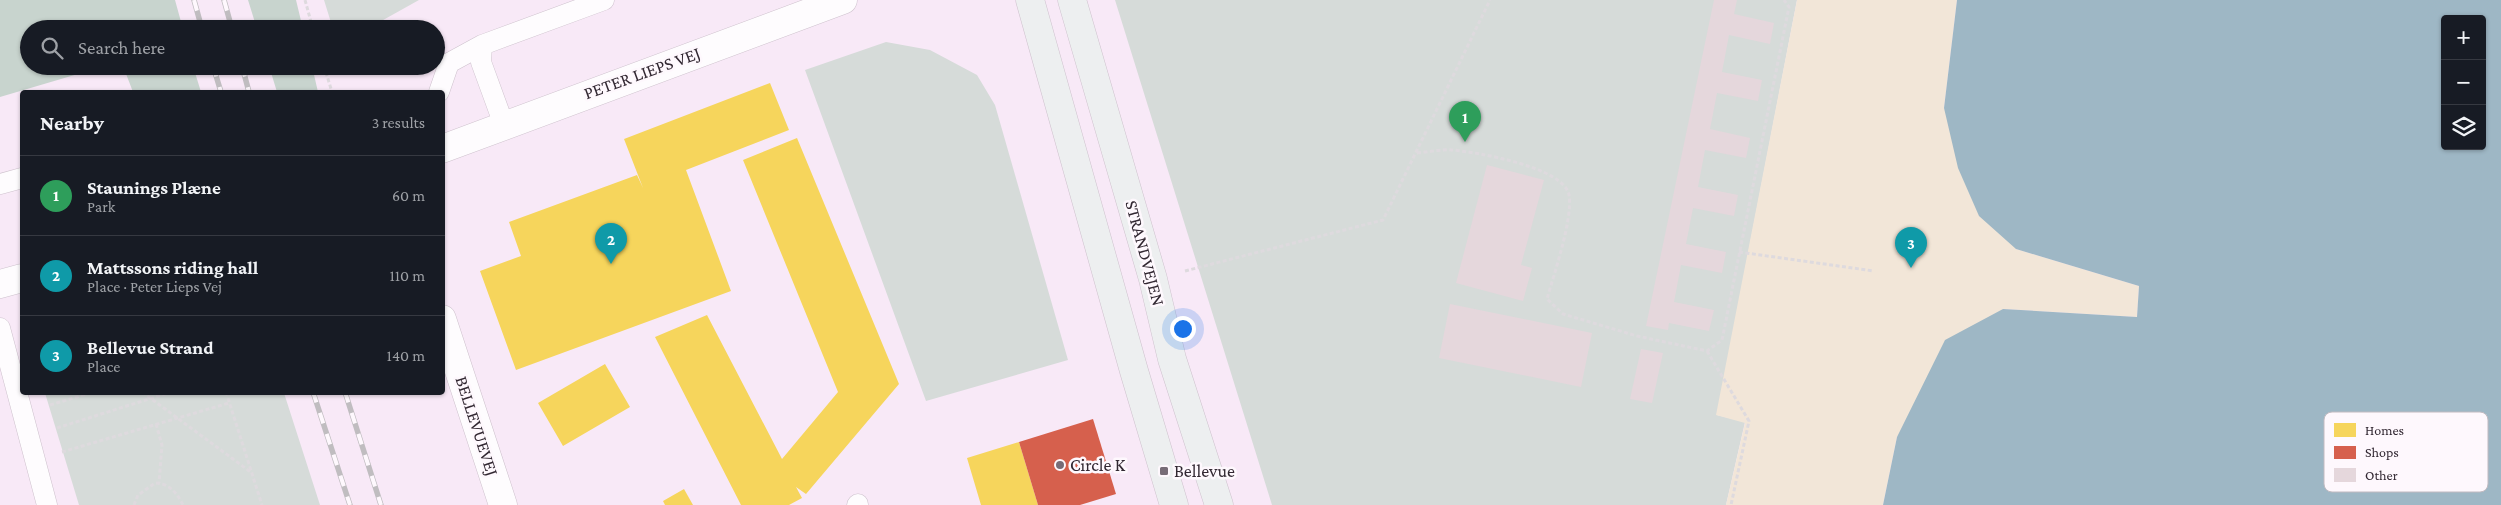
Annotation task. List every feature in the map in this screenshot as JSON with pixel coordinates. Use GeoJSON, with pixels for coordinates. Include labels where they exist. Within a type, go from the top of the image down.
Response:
{"type":"FeatureCollection","features":[{"type":"Feature","properties":{"kind":"main road"},"geometry":{"type":"LineString","coordinates":[[1030,0],[1134,371],[1174,505]]}},
{"type":"Feature","properties":{"kind":"main road","name":"STRANDVEJEN"},"geometry":{"type":"LineString","coordinates":[[1072,0],[1153,279],[1172,359],[1219,505]]}},
{"type":"Feature","properties":{"kind":"street","name":"PETER LIEPS VEJ"},"geometry":{"type":"LineString","coordinates":[[445,148],[807,5],[843,0]]}},
{"type":"Feature","properties":{"kind":"street"},"geometry":{"type":"LineString","coordinates":[[0,284],[20,279]]}},
{"type":"Feature","properties":{"kind":"street","name":"BELLEVUEVEJ"},"geometry":{"type":"LineString","coordinates":[[445,327],[503,505]]}},
{"type":"Feature","properties":{"kind":"lane"},"geometry":{"type":"LineString","coordinates":[[445,75],[449,63],[482,45],[604,0]]}},
{"type":"Feature","properties":{"kind":"lane"},"geometry":{"type":"LineString","coordinates":[[482,45],[482,62],[504,125]]}},
{"type":"Feature","properties":{"kind":"lane"},"geometry":{"type":"LineString","coordinates":[[440,90],[445,75]]}},
{"type":"Feature","properties":{"kind":"lane"},"geometry":{"type":"LineString","coordinates":[[0,184],[20,179]]}},
{"type":"Feature","properties":{"kind":"lane"},"geometry":{"type":"LineString","coordinates":[[0,328],[47,505]]}},
{"type":"Feature","properties":{"kind":"path"},"geometry":{"type":"LineString","coordinates":[[305,0],[311,20]]}},
{"type":"Feature","properties":{"kind":"path"},"geometry":{"type":"LineString","coordinates":[[1153,279],[1383,220],[1418,153],[1490,0]]}},
{"type":"Feature","properties":{"kind":"path"},"geometry":{"type":"LineString","coordinates":[[1707,351],[1722,340],[1788,7],[1784,0]]}},
{"type":"Feature","properties":{"kind":"path"},"geometry":{"type":"LineString","coordinates":[[327,75],[331,90]]}},
{"type":"Feature","properties":{"kind":"path"},"geometry":{"type":"LineString","coordinates":[[1418,153],[1451,150],[1498,158],[1542,170],[1560,180],[1569,194],[1568,216],[1547,299],[1563,314],[1637,336],[1707,351],[1749,421],[1731,505]]}},
{"type":"Feature","properties":{"kind":"path"},"geometry":{"type":"LineString","coordinates":[[1739,252],[1874,271]]}},
{"type":"Feature","properties":{"kind":"path"},"geometry":{"type":"LineString","coordinates":[[23,414],[83,395]]}},
{"type":"Feature","properties":{"kind":"path"},"geometry":{"type":"LineString","coordinates":[[145,395],[252,473]]}},
{"type":"Feature","properties":{"kind":"path"},"geometry":{"type":"LineString","coordinates":[[29,437],[162,395]]}},
{"type":"Feature","properties":{"kind":"path"},"geometry":{"type":"LineString","coordinates":[[227,395],[262,505]]}},
{"type":"Feature","properties":{"kind":"path"},"geometry":{"type":"LineString","coordinates":[[35,460],[229,403]]}},
{"type":"Feature","properties":{"kind":"path"},"geometry":{"type":"LineString","coordinates":[[156,424],[162,444],[159,483]]}},
{"type":"Feature","properties":{"kind":"path"},"geometry":{"type":"LineString","coordinates":[[134,505],[138,495],[144,489],[149,485],[159,483],[173,490],[183,505]]}},
{"type":"Feature","properties":{"kind":"shaded area"},"geometry":{"type":"Polygon","coordinates":[[[0,0],[175,0],[181,20],[20,20],[20,75],[75,75],[0,97],[0,0]]]}},
{"type":"Feature","properties":{"kind":"shaded area"},"geometry":{"type":"Polygon","coordinates":[[[248,0],[296,0],[301,20],[254,20],[248,0]]]}},
{"type":"Feature","properties":{"kind":"shaded area"},"geometry":{"type":"Polygon","coordinates":[[[324,0],[419,0],[383,20],[330,20],[324,0]]]}},
{"type":"Feature","properties":{"kind":"shaded area"},"geometry":{"type":"Polygon","coordinates":[[[1115,0],[1797,0],[1717,415],[1745,422],[1726,505],[1272,505],[1115,0]]]}},
{"type":"Feature","properties":{"kind":"shaded area"},"geometry":{"type":"Polygon","coordinates":[[[886,42],[930,50],[977,75],[995,105],[1068,360],[926,401],[805,70],[886,42]]]}},
{"type":"Feature","properties":{"kind":"shaded area"},"geometry":{"type":"Polygon","coordinates":[[[126,75],[196,75],[200,90],[132,90],[126,75]]]}},
{"type":"Feature","properties":{"kind":"shaded area"},"geometry":{"type":"Polygon","coordinates":[[[272,75],[314,75],[318,90],[276,90],[272,75]]]}},
{"type":"Feature","properties":{"kind":"shaded area"},"geometry":{"type":"Polygon","coordinates":[[[46,395],[285,395],[320,505],[79,505],[46,395]]]}},
{"type":"Feature","properties":{"kind":"sand"},"geometry":{"type":"Polygon","coordinates":[[[1797,0],[1957,0],[1944,108],[2016,249],[2139,286],[2137,317],[2003,309],[1897,437],[1883,505],[1726,505],[1745,423],[1716,415],[1797,0]]]}},
{"type":"Feature","properties":{"kind":"water"},"geometry":{"type":"Polygon","coordinates":[[[1957,0],[2501,0],[2501,505],[1883,505],[1897,437],[1945,340],[2003,309],[2137,317],[2139,286],[2016,249],[1979,216],[1958,168],[1944,108],[1957,0]]]}},
{"type":"Feature","properties":{"kind":"building: Homes"},"geometry":{"type":"Polygon","coordinates":[[[770,83],[789,130],[686,170],[731,291],[516,370],[480,271],[521,256],[509,222],[637,175],[643,188],[624,139],[770,83]]]}},
{"type":"Feature","properties":{"kind":"building: Homes"},"geometry":{"type":"Polygon","coordinates":[[[797,138],[899,384],[806,494],[796,487],[802,498],[789,505],[741,505],[655,337],[707,315],[782,459],[838,392],[743,160],[797,138]]]}},
{"type":"Feature","properties":{"kind":"building: Homes"},"geometry":{"type":"Polygon","coordinates":[[[605,364],[630,407],[563,446],[538,403],[605,364]]]}},
{"type":"Feature","properties":{"kind":"building: Homes"},"geometry":{"type":"Polygon","coordinates":[[[1019,442],[1038,505],[981,505],[967,458],[1019,442]]]}},
{"type":"Feature","properties":{"kind":"building: Homes"},"geometry":{"type":"Polygon","coordinates":[[[684,489],[693,505],[665,505],[663,501],[684,489]]]}},
{"type":"Feature","properties":{"kind":"building: Shops"},"geometry":{"type":"Polygon","coordinates":[[[1093,419],[1116,494],[1080,505],[1038,505],[1019,442],[1093,419]]]}},
{"type":"Feature","properties":{"kind":"building: Other"},"geometry":{"type":"Polygon","coordinates":[[[1714,0],[1737,0],[1734,14],[1774,23],[1770,44],[1729,35],[1722,72],[1762,80],[1758,101],[1717,93],[1710,129],[1750,138],[1746,158],[1705,150],[1698,187],[1738,195],[1734,216],[1693,208],[1686,244],[1726,252],[1722,273],[1681,265],[1674,302],[1714,310],[1709,331],[1669,323],[1668,330],[1646,326],[1714,0]]]}},
{"type":"Feature","properties":{"kind":"building: Other"},"geometry":{"type":"Polygon","coordinates":[[[1487,165],[1544,180],[1521,265],[1532,268],[1523,301],[1456,283],[1487,165]]]}},
{"type":"Feature","properties":{"kind":"building: Other"},"geometry":{"type":"Polygon","coordinates":[[[1450,304],[1592,333],[1581,387],[1439,358],[1450,304]]]}},
{"type":"Feature","properties":{"kind":"building: Other"},"geometry":{"type":"Polygon","coordinates":[[[1641,349],[1663,353],[1652,403],[1630,399],[1641,349]]]}},
{"type":"Feature","properties":{"kind":"railway"},"geometry":{"type":"LineString","coordinates":[[194,0],[200,20]]}},
{"type":"Feature","properties":{"kind":"railway"},"geometry":{"type":"LineString","coordinates":[[224,0],[230,20]]}},
{"type":"Feature","properties":{"kind":"railway"},"geometry":{"type":"LineString","coordinates":[[216,75],[220,90]]}},
{"type":"Feature","properties":{"kind":"railway"},"geometry":{"type":"LineString","coordinates":[[244,75],[248,90]]}},
{"type":"Feature","properties":{"kind":"railway"},"geometry":{"type":"LineString","coordinates":[[314,395],[350,505]]}},
{"type":"Feature","properties":{"kind":"railway"},"geometry":{"type":"LineString","coordinates":[[346,395],[381,505]]}},
{"type":"Feature","properties":{"kind":"place","name":"Staunings Plæne"},"geometry":{"type":"Point","coordinates":[1465,142]}},
{"type":"Feature","properties":{"kind":"place","name":"Mattssons riding hall"},"geometry":{"type":"Point","coordinates":[611,264]}},
{"type":"Feature","properties":{"kind":"place","name":"Bellevue Strand"},"geometry":{"type":"Point","coordinates":[1911,268]}},
{"type":"Feature","properties":{"kind":"place","name":"Circle K"},"geometry":{"type":"Point","coordinates":[1060,465]}},
{"type":"Feature","properties":{"kind":"place","name":"Bellevue"},"geometry":{"type":"Point","coordinates":[1164,471]}}]}
